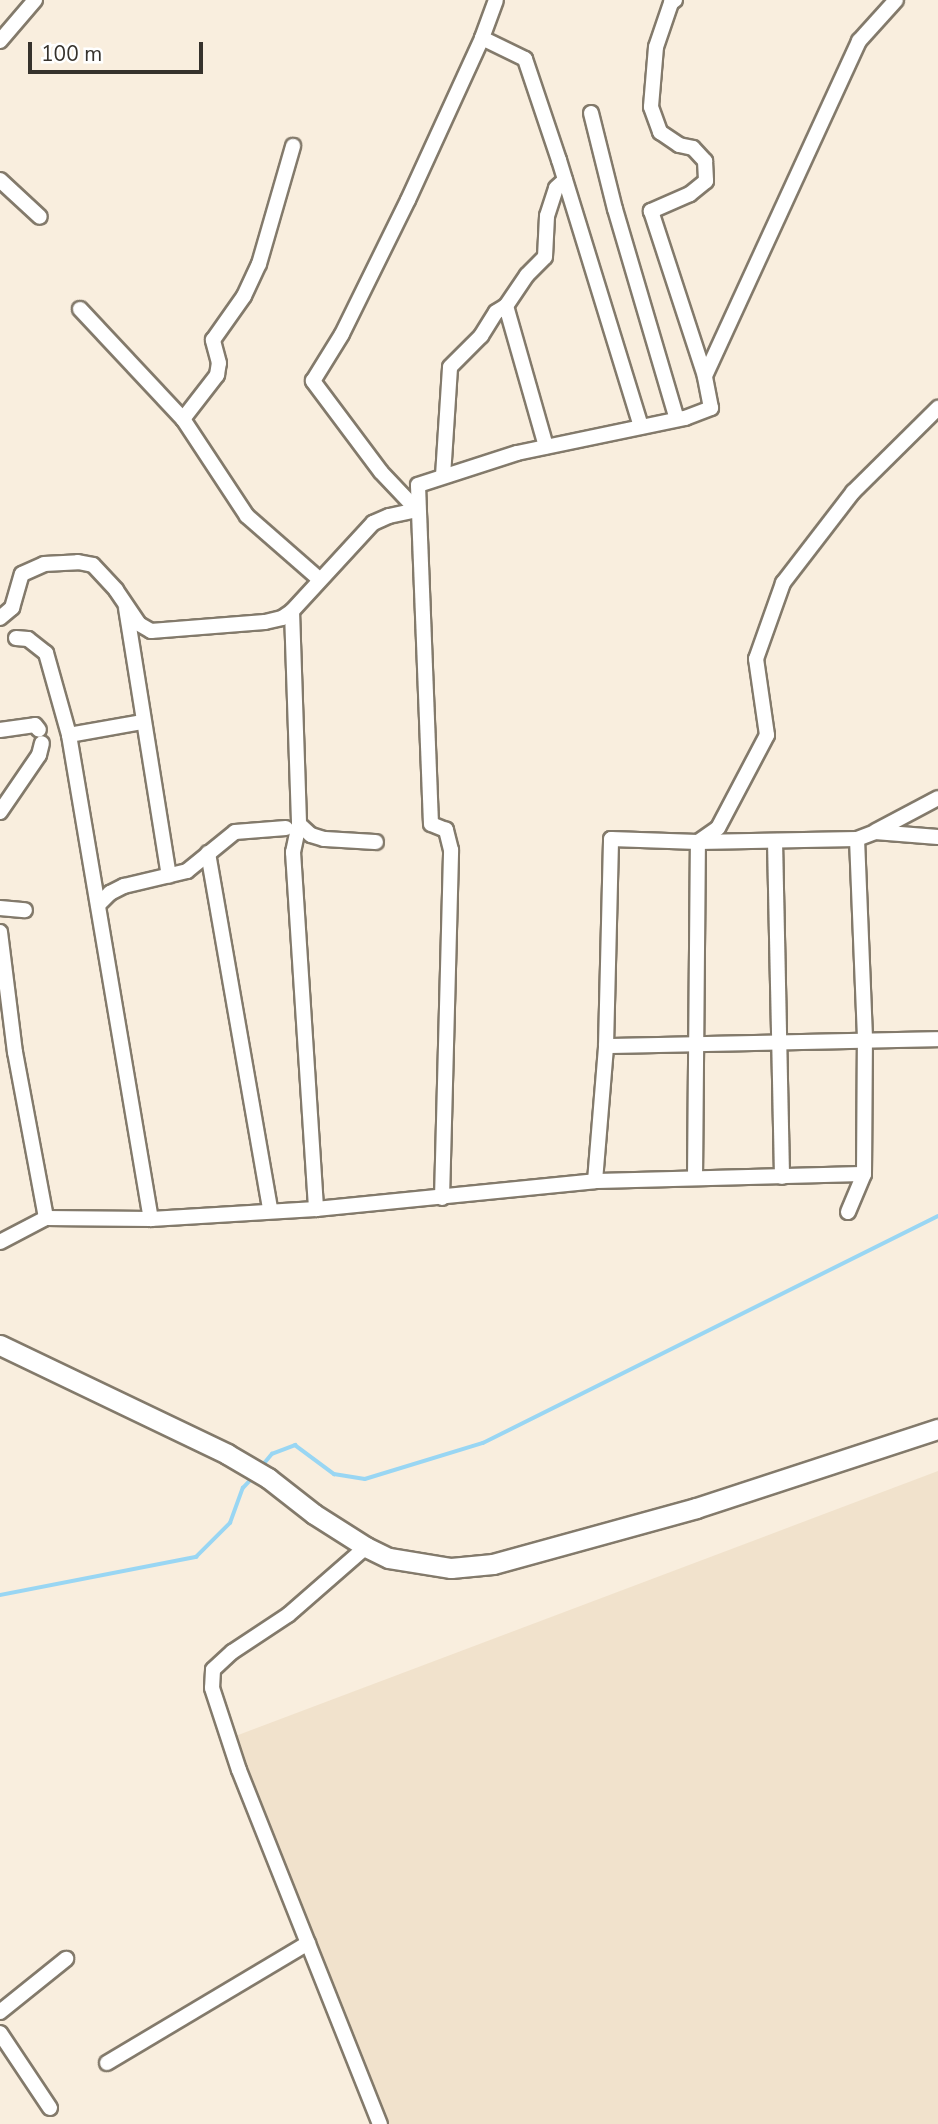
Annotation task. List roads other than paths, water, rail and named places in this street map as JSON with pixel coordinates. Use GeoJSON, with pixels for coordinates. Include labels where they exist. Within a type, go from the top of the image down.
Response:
{"type":"FeatureCollection","features":[{"type":"Feature","properties":{"kind":"street"},"geometry":{"type":"LineString","coordinates":[[0,41],[35,0]]}},
{"type":"Feature","properties":{"kind":"street"},"geometry":{"type":"LineString","coordinates":[[417,510],[381,472],[313,381],[342,334],[363,292],[482,38],[496,0]]}},
{"type":"Feature","properties":{"kind":"street"},"geometry":{"type":"LineString","coordinates":[[442,1198],[451,850],[446,830],[431,824],[418,485],[546,446],[677,419],[711,408],[705,376],[651,211],[690,194],[706,181],[705,161],[693,148],[679,145],[660,132],[651,107],[656,47],[671,3],[675,0]]}},
{"type":"Feature","properties":{"kind":"street"},"geometry":{"type":"LineString","coordinates":[[705,376],[859,41],[895,0]]}},
{"type":"Feature","properties":{"kind":"street"},"geometry":{"type":"LineString","coordinates":[[482,38],[525,59],[641,427]]}},
{"type":"Feature","properties":{"kind":"street"},"geometry":{"type":"LineString","coordinates":[[591,113],[615,209],[677,419]]}},
{"type":"Feature","properties":{"kind":"street"},"geometry":{"type":"LineString","coordinates":[[183,419],[217,375],[219,363],[213,340],[244,296],[259,264],[293,146]]}},
{"type":"Feature","properties":{"kind":"street"},"geometry":{"type":"LineString","coordinates":[[0,180],[40,217]]}},
{"type":"Feature","properties":{"kind":"street"},"geometry":{"type":"LineString","coordinates":[[443,477],[450,368],[481,336],[496,312],[506,306],[527,275],[545,257],[547,216],[556,188],[565,180]]}},
{"type":"Feature","properties":{"kind":"street"},"geometry":{"type":"LineString","coordinates":[[506,306],[546,446]]}},
{"type":"Feature","properties":{"kind":"street"},"geometry":{"type":"LineString","coordinates":[[80,309],[183,419],[247,516],[319,579]]}},
{"type":"Feature","properties":{"kind":"street"},"geometry":{"type":"LineString","coordinates":[[698,842],[718,828],[767,735],[755,659],[783,583],[853,492],[938,408]]}},
{"type":"Feature","properties":{"kind":"street"},"geometry":{"type":"LineString","coordinates":[[0,618],[12,608],[22,574],[44,564],[86,563],[93,565],[139,624],[151,631],[265,622],[282,618],[292,611],[373,523],[389,516],[417,510]]}},
{"type":"Feature","properties":{"kind":"street"},"geometry":{"type":"LineString","coordinates":[[126,606],[169,876]]}},
{"type":"Feature","properties":{"kind":"street"},"geometry":{"type":"LineString","coordinates":[[292,611],[293,852],[316,1209]]}},
{"type":"Feature","properties":{"kind":"street"},"geometry":{"type":"LineString","coordinates":[[16,638],[28,639],[46,653],[69,735],[152,1219]]}},
{"type":"Feature","properties":{"kind":"street"},"geometry":{"type":"LineString","coordinates":[[69,735],[143,722]]}},
{"type":"Feature","properties":{"kind":"street"},"geometry":{"type":"LineString","coordinates":[[0,730],[35,725],[40,737],[39,754],[0,812]]}},
{"type":"Feature","properties":{"kind":"street"},"geometry":{"type":"LineString","coordinates":[[595,1181],[606,1046],[611,839],[698,842],[857,839],[938,798]]}},
{"type":"Feature","properties":{"kind":"street"},"geometry":{"type":"LineString","coordinates":[[99,904],[110,893],[124,886],[187,871],[242,830],[293,826],[324,839],[376,842]]}},
{"type":"Feature","properties":{"kind":"street"},"geometry":{"type":"LineString","coordinates":[[875,832],[938,837]]}},
{"type":"Feature","properties":{"kind":"street"},"geometry":{"type":"LineString","coordinates":[[848,1212],[864,1174],[865,1038],[857,839]]}},
{"type":"Feature","properties":{"kind":"street"},"geometry":{"type":"LineString","coordinates":[[775,841],[782,1177]]}},
{"type":"Feature","properties":{"kind":"street"},"geometry":{"type":"LineString","coordinates":[[695,1178],[694,1042],[698,842]]}},
{"type":"Feature","properties":{"kind":"street"},"geometry":{"type":"LineString","coordinates":[[208,853],[270,1210]]}},
{"type":"Feature","properties":{"kind":"street"},"geometry":{"type":"LineString","coordinates":[[0,908],[24,910]]}},
{"type":"Feature","properties":{"kind":"street"},"geometry":{"type":"LineString","coordinates":[[0,932],[15,1052],[46,1218]]}},
{"type":"Feature","properties":{"kind":"street"},"geometry":{"type":"LineString","coordinates":[[606,1046],[865,1038],[938,1039]]}},
{"type":"Feature","properties":{"kind":"street"},"geometry":{"type":"LineString","coordinates":[[0,1242],[46,1218],[152,1219],[316,1209],[595,1181],[864,1174]]}},
{"type":"Feature","properties":{"kind":"street"},"geometry":{"type":"LineString","coordinates":[[0,1345],[227,1454],[268,1478],[314,1514],[366,1547],[389,1558],[451,1567],[493,1564],[696,1508],[938,1429]]}},
{"type":"Feature","properties":{"kind":"street"},"geometry":{"type":"LineString","coordinates":[[366,1547],[288,1615],[232,1652],[213,1670],[212,1688],[239,1770],[380,2124]]}},
{"type":"Feature","properties":{"kind":"street"},"geometry":{"type":"LineString","coordinates":[[107,2063],[308,1943]]}},
{"type":"Feature","properties":{"kind":"street"},"geometry":{"type":"LineString","coordinates":[[0,2012],[66,1959]]}},
{"type":"Feature","properties":{"kind":"street"},"geometry":{"type":"LineString","coordinates":[[0,2033],[50,2108]]}},
{"type":"Feature","properties":{"kind":"waterway"},"geometry":{"type":"LineString","coordinates":[[261,1467],[272,1454],[295,1445],[334,1474],[365,1479],[483,1443],[938,1216]]}},
{"type":"Feature","properties":{"kind":"waterway"},"geometry":{"type":"LineString","coordinates":[[0,1595],[196,1557],[230,1523],[243,1488],[254,1476]]}}]}
